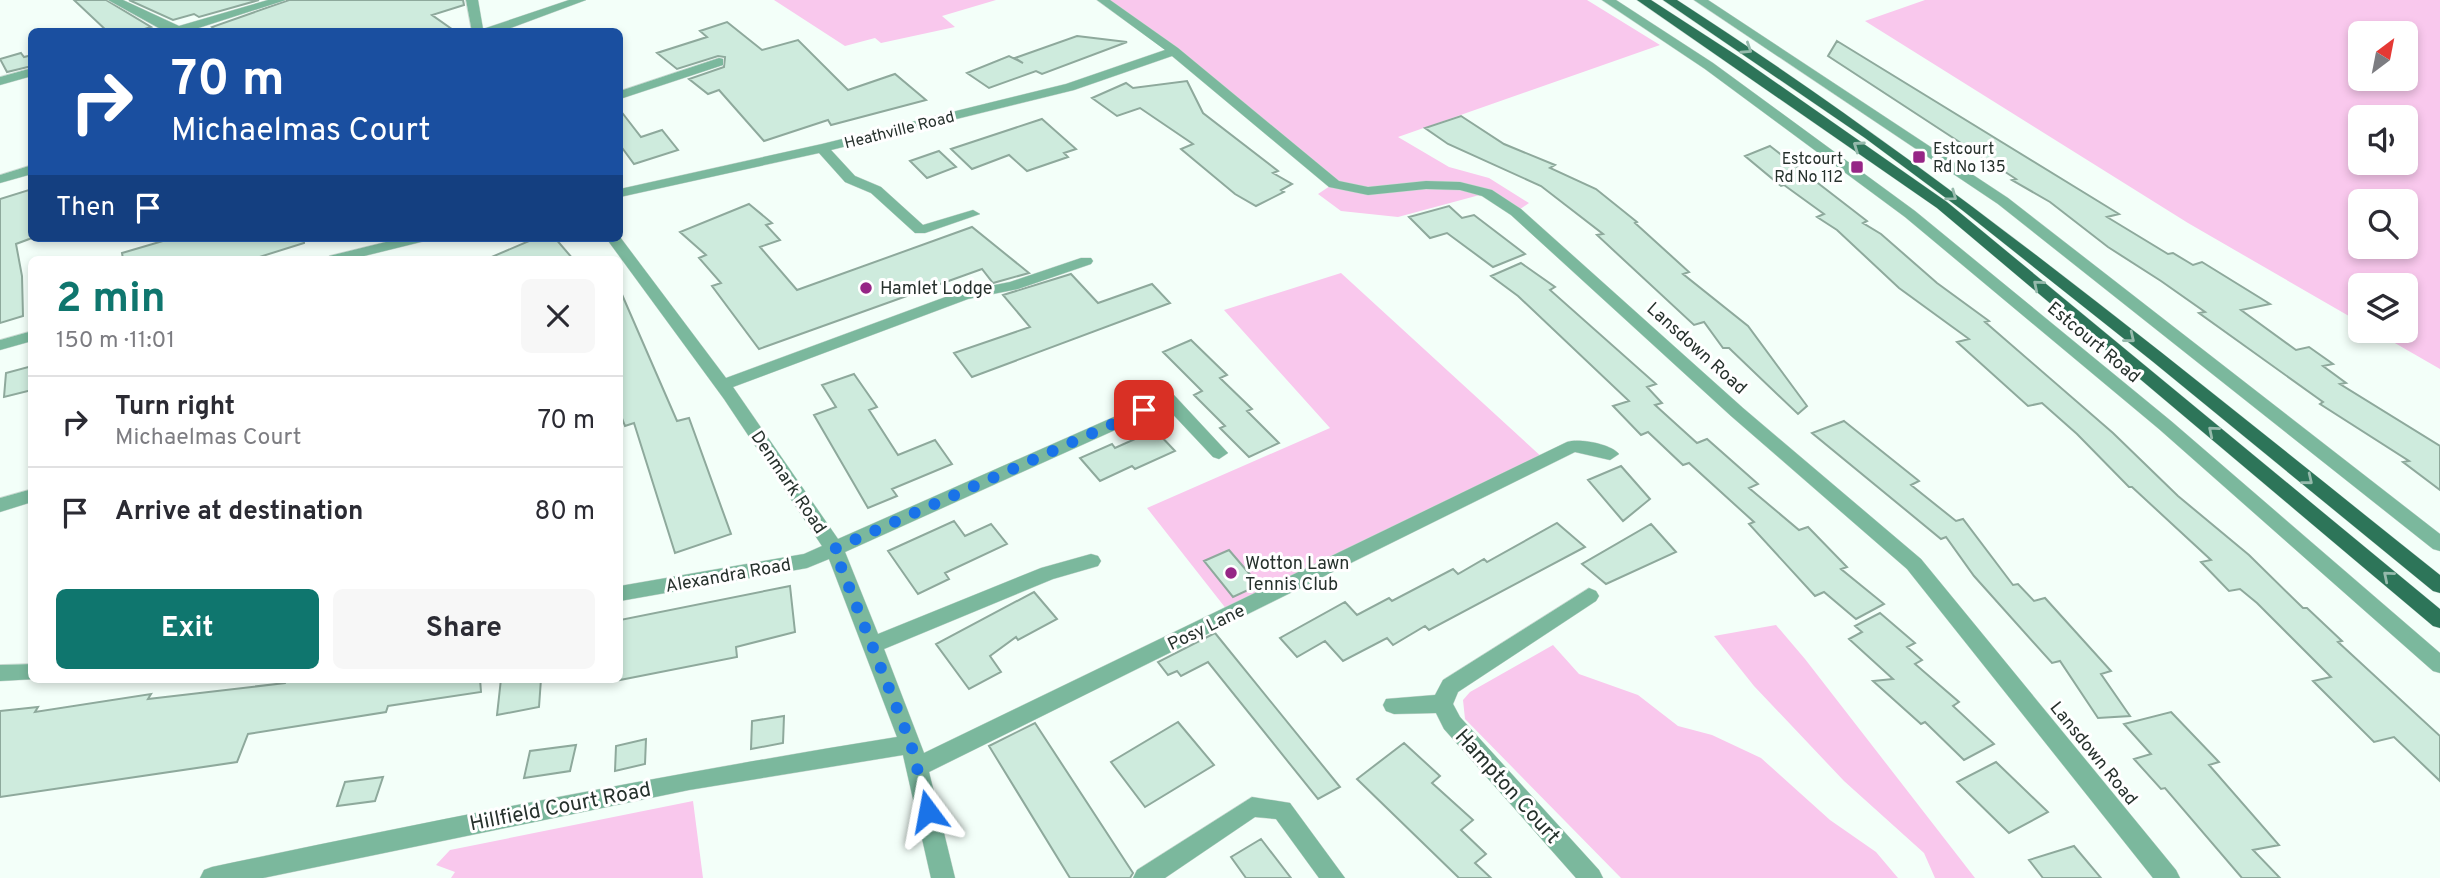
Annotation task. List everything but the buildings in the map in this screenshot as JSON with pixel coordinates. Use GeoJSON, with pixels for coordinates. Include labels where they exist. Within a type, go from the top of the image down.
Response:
{"type":"FeatureCollection","features":[{"type":"Feature","properties":{"kind":"main road","name":"Estcourt Road"},"geometry":{"type":"LineString","coordinates":[[1643,0],[1738,62],[1942,205],[2440,620]]}},
{"type":"Feature","properties":{"kind":"main road","name":"Estcourt Road"},"geometry":{"type":"LineString","coordinates":[[1669,0],[1760,58],[1964,204],[2440,586]]}},
{"type":"Feature","properties":{"kind":"street"},"geometry":{"type":"LineString","coordinates":[[114,0],[169,28]]}},
{"type":"Feature","properties":{"kind":"street"},"geometry":{"type":"LineString","coordinates":[[185,28],[280,0]]}},
{"type":"Feature","properties":{"kind":"street"},"geometry":{"type":"LineString","coordinates":[[472,0],[477,28]]}},
{"type":"Feature","properties":{"kind":"street"},"geometry":{"type":"LineString","coordinates":[[498,28],[579,0]]}},
{"type":"Feature","properties":{"kind":"street","name":"Lansdown Road"},"geometry":{"type":"LineString","coordinates":[[1103,0],[1174,51],[1334,184],[1368,191],[1426,185],[1460,186],[1488,193],[1517,212],[1737,412],[1914,564],[2168,878]]}},
{"type":"Feature","properties":{"kind":"street","name":"Estcourt Road"},"geometry":{"type":"LineString","coordinates":[[1608,0],[1709,66],[1921,223],[2165,425],[2440,665]]}},
{"type":"Feature","properties":{"kind":"street"},"geometry":{"type":"LineString","coordinates":[[1700,0],[2003,201],[2440,544]]}},
{"type":"Feature","properties":{"kind":"street"},"geometry":{"type":"LineString","coordinates":[[1710,26],[1730,19]]}},
{"type":"Feature","properties":{"kind":"street","name":"Heathville Road"},"geometry":{"type":"LineString","coordinates":[[623,192],[822,148],[1070,87],[1174,51]]}},
{"type":"Feature","properties":{"kind":"street"},"geometry":{"type":"LineString","coordinates":[[623,93],[719,62]]}},
{"type":"Feature","properties":{"kind":"street"},"geometry":{"type":"LineString","coordinates":[[1709,66],[1738,62]]}},
{"type":"Feature","properties":{"kind":"street"},"geometry":{"type":"LineString","coordinates":[[0,81],[28,73]]}},
{"type":"Feature","properties":{"kind":"street"},"geometry":{"type":"LineString","coordinates":[[822,148],[850,179],[876,190],[920,230],[973,214]]}},
{"type":"Feature","properties":{"kind":"street"},"geometry":{"type":"LineString","coordinates":[[0,179],[28,170]]}},
{"type":"Feature","properties":{"kind":"street"},"geometry":{"type":"LineString","coordinates":[[346,256],[404,242]]}},
{"type":"Feature","properties":{"kind":"street","name":"Denmark Road"},"geometry":{"type":"LineString","coordinates":[[616,242],[722,385],[834,549],[911,744],[943,878]]}},
{"type":"Feature","properties":{"kind":"street"},"geometry":{"type":"LineString","coordinates":[[722,385],[964,295],[1013,286],[1086,261]]}},
{"type":"Feature","properties":{"kind":"street"},"geometry":{"type":"LineString","coordinates":[[0,345],[28,337]]}},
{"type":"Feature","properties":{"kind":"street","name":"Alexandra Road"},"geometry":{"type":"LineString","coordinates":[[623,593],[807,561],[1168,399],[1219,453]]}},
{"type":"Feature","properties":{"kind":"street","name":"Posy Lane"},"geometry":{"type":"LineString","coordinates":[[918,767],[1573,446],[1610,454]]}},
{"type":"Feature","properties":{"kind":"street"},"geometry":{"type":"LineString","coordinates":[[0,505],[28,496]]}},
{"type":"Feature","properties":{"kind":"street"},"geometry":{"type":"LineString","coordinates":[[873,645],[1048,573],[1091,561]]}},
{"type":"Feature","properties":{"kind":"street"},"geometry":{"type":"LineString","coordinates":[[1394,705],[1442,704],[1450,686],[1589,596]]}},
{"type":"Feature","properties":{"kind":"street"},"geometry":{"type":"LineString","coordinates":[[0,673],[28,672]]}},
{"type":"Feature","properties":{"kind":"street","name":"Hampton Court"},"geometry":{"type":"LineString","coordinates":[[1442,704],[1452,723],[1591,878]]}},
{"type":"Feature","properties":{"kind":"street","name":"Hillfield Court Road"},"geometry":{"type":"LineString","coordinates":[[212,878],[581,801],[911,744]]}},
{"type":"Feature","properties":{"kind":"street"},"geometry":{"type":"LineString","coordinates":[[1145,878],[1252,807],[1282,810],[1334,878]]}},
{"type":"Feature","properties":{"kind":"shaded area"},"geometry":{"type":"Polygon","coordinates":[[[774,0],[996,0],[942,16],[955,27],[881,43],[875,38],[845,46],[774,0]]]}},
{"type":"Feature","properties":{"kind":"shaded area"},"geometry":{"type":"Polygon","coordinates":[[[1103,0],[1587,0],[1660,45],[1398,137],[1449,167],[1489,178],[1529,203],[1516,212],[1487,193],[1398,217],[1341,211],[1318,194],[1333,184],[1174,51],[1103,0]]]}},
{"type":"Feature","properties":{"kind":"shaded area"},"geometry":{"type":"Polygon","coordinates":[[[1925,0],[2440,0],[2440,369],[2395,343],[2418,343],[2418,273],[2348,273],[2348,315],[2188,223],[1865,21],[1925,0]]]}},
{"type":"Feature","properties":{"kind":"shaded area"},"geometry":{"type":"Polygon","coordinates":[[[1341,273],[1544,459],[1231,615],[1147,508],[1330,428],[1224,310],[1341,273]]]}},
{"type":"Feature","properties":{"kind":"shaded area"},"geometry":{"type":"Polygon","coordinates":[[[1776,625],[1975,878],[1935,878],[1924,853],[1844,781],[1754,686],[1714,636],[1776,625]]]}},
{"type":"Feature","properties":{"kind":"shaded area"},"geometry":{"type":"Polygon","coordinates":[[[1553,645],[1579,674],[1638,695],[1678,726],[1712,735],[1761,758],[1830,820],[1876,852],[1898,878],[1621,878],[1465,719],[1463,700],[1470,692],[1553,645]]]}},
{"type":"Feature","properties":{"kind":"shaded area"},"geometry":{"type":"Polygon","coordinates":[[[693,801],[703,878],[451,878],[455,872],[436,865],[450,850],[693,801]]]}},
{"type":"Feature","properties":{"kind":"place","name":"Estcourt Rd No 135"},"geometry":{"type":"Point","coordinates":[1919,157]}},
{"type":"Feature","properties":{"kind":"place","name":"Estcourt Rd No 112"},"geometry":{"type":"Point","coordinates":[1857,167]}},
{"type":"Feature","properties":{"kind":"place","name":"Hamlet Lodge"},"geometry":{"type":"Point","coordinates":[866,288]}},
{"type":"Feature","properties":{"kind":"place","name":"Wotton Lawn Tennis Club"},"geometry":{"type":"Point","coordinates":[1231,573]}},
{"type":"Feature","properties":{"kind":"route"},"geometry":{"type":"LineString","coordinates":[[928,811],[911,744],[834,549],[1144,410]]}}]}
